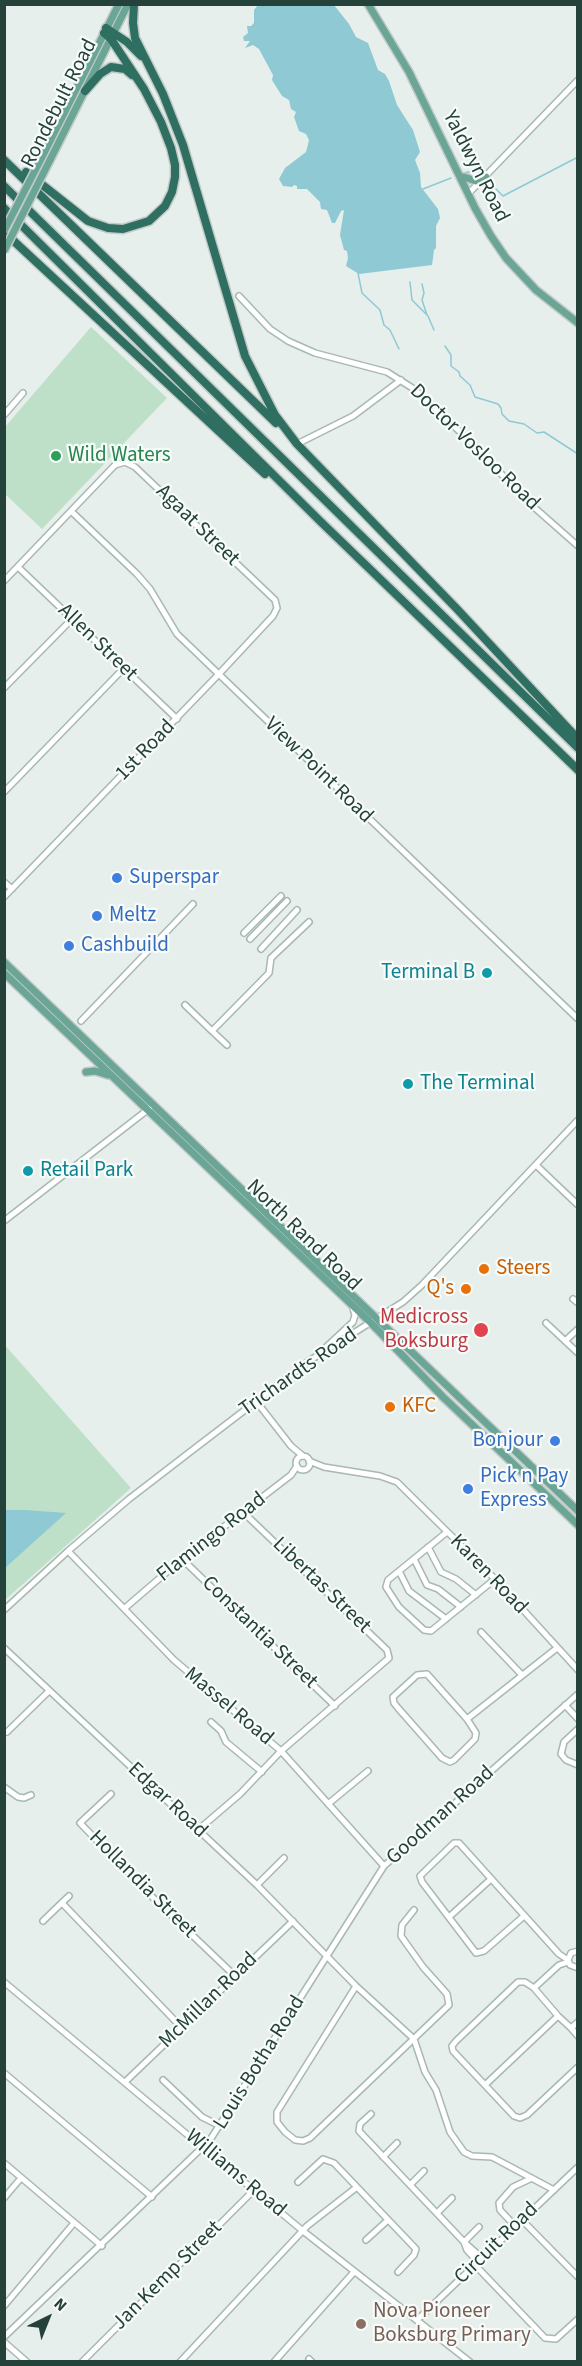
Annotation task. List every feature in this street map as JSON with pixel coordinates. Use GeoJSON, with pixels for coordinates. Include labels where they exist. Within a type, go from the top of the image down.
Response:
{"type":"FeatureCollection","features":[{"type":"Feature","properties":{"kind":"highway"},"geometry":{"type":"LineString","coordinates":[[134,4],[135,38],[183,145],[245,356],[274,416],[297,444]]}},
{"type":"Feature","properties":{"kind":"highway"},"geometry":{"type":"LineString","coordinates":[[109,33],[134,48],[152,73]]}},
{"type":"Feature","properties":{"kind":"highway"},"geometry":{"type":"LineString","coordinates":[[4,155],[88,221],[108,228],[123,228],[149,221],[165,206],[172,192],[175,165],[161,122],[144,89],[109,33]]}},
{"type":"Feature","properties":{"kind":"highway"},"geometry":{"type":"LineString","coordinates":[[85,90],[100,74],[111,67],[125,69],[144,89]]}},
{"type":"Feature","properties":{"kind":"highway"},"geometry":{"type":"LineString","coordinates":[[4,160],[297,444],[578,739]]}},
{"type":"Feature","properties":{"kind":"highway"},"geometry":{"type":"LineString","coordinates":[[4,186],[578,748]]}},
{"type":"Feature","properties":{"kind":"highway"},"geometry":{"type":"LineString","coordinates":[[4,208],[320,521],[578,770]]}},
{"type":"Feature","properties":{"kind":"highway"},"geometry":{"type":"LineString","coordinates":[[4,232],[192,409],[320,521]]}},
{"type":"Feature","properties":{"kind":"highway"},"geometry":{"type":"LineString","coordinates":[[4,237],[30,256]]}},
{"type":"Feature","properties":{"kind":"main road","name":"Rondebult Road"},"geometry":{"type":"LineString","coordinates":[[4,251],[85,90],[119,4]]}},
{"type":"Feature","properties":{"kind":"main road","name":"Rondebult Road"},"geometry":{"type":"LineString","coordinates":[[4,232],[109,33],[128,4]]}},
{"type":"Feature","properties":{"kind":"main road","name":"Yaldwyn Road"},"geometry":{"type":"LineString","coordinates":[[370,4],[408,64],[464,177],[469,193]]}},
{"type":"Feature","properties":{"kind":"main road","name":"Yaldwyn Road"},"geometry":{"type":"LineString","coordinates":[[370,4],[404,64],[481,220],[506,258],[551,303],[578,322]]}},
{"type":"Feature","properties":{"kind":"main road"},"geometry":{"type":"LineString","coordinates":[[464,177],[473,181],[486,177]]}},
{"type":"Feature","properties":{"kind":"main road","name":"North Rand Road"},"geometry":{"type":"LineString","coordinates":[[4,962],[208,1168],[578,1525]]}},
{"type":"Feature","properties":{"kind":"main road","name":"North Rand Road"},"geometry":{"type":"LineString","coordinates":[[4,973],[113,1077],[212,1160],[578,1511]]}},
{"type":"Feature","properties":{"kind":"main road"},"geometry":{"type":"LineString","coordinates":[[86,1072],[95,1071],[113,1077]]}},
{"type":"Feature","properties":{"kind":"main road"},"geometry":{"type":"LineString","coordinates":[[208,1168],[212,1160]]}},
{"type":"Feature","properties":{"kind":"street"},"geometry":{"type":"LineString","coordinates":[[469,193],[578,80]]}},
{"type":"Feature","properties":{"kind":"street","name":"Doctor Vosloo Road"},"geometry":{"type":"LineString","coordinates":[[239,296],[270,329],[288,341],[315,353],[379,369],[414,389],[450,422],[527,501],[578,546]]}},
{"type":"Feature","properties":{"kind":"street"},"geometry":{"type":"LineString","coordinates":[[297,444],[353,416],[401,380]]}},
{"type":"Feature","properties":{"kind":"street"},"geometry":{"type":"LineString","coordinates":[[4,416],[23,393]]}},
{"type":"Feature","properties":{"kind":"street","name":"Agaat Street"},"geometry":{"type":"LineString","coordinates":[[72,512],[115,465],[124,462],[135,467],[275,600]]}},
{"type":"Feature","properties":{"kind":"street"},"geometry":{"type":"LineString","coordinates":[[4,581],[72,512]]}},
{"type":"Feature","properties":{"kind":"street","name":"View Point Road"},"geometry":{"type":"LineString","coordinates":[[72,512],[150,589],[177,634],[578,1019]]}},
{"type":"Feature","properties":{"kind":"street","name":"Allen Street"},"geometry":{"type":"LineString","coordinates":[[18,567],[177,719]]}},
{"type":"Feature","properties":{"kind":"street","name":"1st Road"},"geometry":{"type":"LineString","coordinates":[[4,897],[177,719],[276,612],[275,600]]}},
{"type":"Feature","properties":{"kind":"street"},"geometry":{"type":"LineString","coordinates":[[4,688],[72,619]]}},
{"type":"Feature","properties":{"kind":"street"},"geometry":{"type":"LineString","coordinates":[[4,792],[124,668]]}},
{"type":"Feature","properties":{"kind":"street"},"geometry":{"type":"LineString","coordinates":[[4,882],[12,889]]}},
{"type":"Feature","properties":{"kind":"street"},"geometry":{"type":"LineString","coordinates":[[244,933],[281,896]]}},
{"type":"Feature","properties":{"kind":"street"},"geometry":{"type":"LineString","coordinates":[[250,939],[287,902]]}},
{"type":"Feature","properties":{"kind":"street"},"geometry":{"type":"LineString","coordinates":[[81,1021],[193,904]]}},
{"type":"Feature","properties":{"kind":"street"},"geometry":{"type":"LineString","coordinates":[[261,949],[297,910]]}},
{"type":"Feature","properties":{"kind":"street"},"geometry":{"type":"LineString","coordinates":[[212,1031],[269,974],[271,958],[309,922]]}},
{"type":"Feature","properties":{"kind":"street"},"geometry":{"type":"LineString","coordinates":[[184,1005],[226,1045]]}},
{"type":"Feature","properties":{"kind":"street"},"geometry":{"type":"LineString","coordinates":[[4,1221],[150,1108]]}},
{"type":"Feature","properties":{"kind":"street","name":"Trichardts Road"},"geometry":{"type":"LineString","coordinates":[[4,1611],[68,1551],[129,1499],[309,1361],[403,1302],[422,1285],[578,1120]]}},
{"type":"Feature","properties":{"kind":"street"},"geometry":{"type":"LineString","coordinates":[[536,1165],[578,1205]]}},
{"type":"Feature","properties":{"kind":"street"},"geometry":{"type":"LineString","coordinates":[[309,1361],[349,1327],[355,1318],[352,1305]]}},
{"type":"Feature","properties":{"kind":"street"},"geometry":{"type":"LineString","coordinates":[[546,1323],[578,1353]]}},
{"type":"Feature","properties":{"kind":"street"},"geometry":{"type":"LineString","coordinates":[[565,1341],[578,1329]]}},
{"type":"Feature","properties":{"kind":"street"},"geometry":{"type":"LineString","coordinates":[[256,1401],[291,1446],[309,1461],[324,1467]]}},
{"type":"Feature","properties":{"kind":"street"},"geometry":{"type":"LineString","coordinates":[[291,1446],[300,1467]]}},
{"type":"Feature","properties":{"kind":"street"},"geometry":{"type":"LineString","coordinates":[[300,1467],[303,1456]]}},
{"type":"Feature","properties":{"kind":"street"},"geometry":{"type":"LineString","coordinates":[[300,1467],[309,1461]]}},
{"type":"Feature","properties":{"kind":"street"},"geometry":{"type":"LineString","coordinates":[[300,1467],[324,1467]]}},
{"type":"Feature","properties":{"kind":"street","name":"Flamingo Road"},"geometry":{"type":"LineString","coordinates":[[124,1608],[182,1559],[244,1513],[300,1467]]}},
{"type":"Feature","properties":{"kind":"street","name":"Karen Road"},"geometry":{"type":"LineString","coordinates":[[324,1467],[380,1476],[397,1482],[495,1579],[578,1670]]}},
{"type":"Feature","properties":{"kind":"street","name":"Libertas Street"},"geometry":{"type":"LineString","coordinates":[[244,1513],[387,1650],[389,1658],[386,1662],[335,1706]]}},
{"type":"Feature","properties":{"kind":"street"},"geometry":{"type":"LineString","coordinates":[[447,1532],[388,1580],[386,1587],[399,1607],[427,1631],[431,1631],[495,1579]]}},
{"type":"Feature","properties":{"kind":"street"},"geometry":{"type":"LineString","coordinates":[[428,1547],[441,1572],[456,1579],[476,1595]]}},
{"type":"Feature","properties":{"kind":"street","name":"Massel Road"},"geometry":{"type":"LineString","coordinates":[[68,1551],[174,1660],[281,1751],[384,1866]]}},
{"type":"Feature","properties":{"kind":"street","name":"Constantia Street"},"geometry":{"type":"LineString","coordinates":[[182,1559],[335,1706]]}},
{"type":"Feature","properties":{"kind":"street"},"geometry":{"type":"LineString","coordinates":[[414,1559],[427,1585],[438,1589],[461,1607]]}},
{"type":"Feature","properties":{"kind":"street"},"geometry":{"type":"LineString","coordinates":[[399,1571],[409,1591],[446,1619]]}},
{"type":"Feature","properties":{"kind":"street"},"geometry":{"type":"LineString","coordinates":[[481,1632],[522,1675]]}},
{"type":"Feature","properties":{"kind":"street","name":"Edgar Road"},"geometry":{"type":"LineString","coordinates":[[4,1648],[257,1885],[356,1986],[414,2039]]}},
{"type":"Feature","properties":{"kind":"street"},"geometry":{"type":"LineString","coordinates":[[466,1719],[557,1648]]}},
{"type":"Feature","properties":{"kind":"street"},"geometry":{"type":"LineString","coordinates":[[428,1674],[466,1719],[476,1733],[475,1739],[454,1760],[446,1761],[394,1703],[393,1697],[417,1675],[428,1674]]}},
{"type":"Feature","properties":{"kind":"street"},"geometry":{"type":"LineString","coordinates":[[7,1732],[49,1691]]}},
{"type":"Feature","properties":{"kind":"street","name":"Goodman Road"},"geometry":{"type":"LineString","coordinates":[[327,1957],[384,1866],[578,1694]]}},
{"type":"Feature","properties":{"kind":"street"},"geometry":{"type":"LineString","coordinates":[[565,1705],[578,1719]]}},
{"type":"Feature","properties":{"kind":"street"},"geometry":{"type":"LineString","coordinates":[[198,1830],[262,1772],[281,1751],[335,1706]]}},
{"type":"Feature","properties":{"kind":"street"},"geometry":{"type":"LineString","coordinates":[[211,1722],[221,1731],[222,1738],[226,1742],[262,1772]]}},
{"type":"Feature","properties":{"kind":"street"},"geometry":{"type":"LineString","coordinates":[[578,1729],[564,1742],[561,1754],[566,1760],[578,1764]]}},
{"type":"Feature","properties":{"kind":"street"},"geometry":{"type":"LineString","coordinates":[[328,1804],[368,1771]]}},
{"type":"Feature","properties":{"kind":"street"},"geometry":{"type":"LineString","coordinates":[[4,1787],[18,1797],[24,1798],[31,1795]]}},
{"type":"Feature","properties":{"kind":"street","name":"Hollandia Street"},"geometry":{"type":"LineString","coordinates":[[111,1794],[80,1823],[144,1889],[235,1976]]}},
{"type":"Feature","properties":{"kind":"street"},"geometry":{"type":"LineString","coordinates":[[524,1916],[478,1953],[473,1951],[422,1882],[420,1876],[457,1843],[559,1954],[573,1968],[578,1968]]}},
{"type":"Feature","properties":{"kind":"street"},"geometry":{"type":"LineString","coordinates":[[257,1885],[284,1858]]}},
{"type":"Feature","properties":{"kind":"street"},"geometry":{"type":"LineString","coordinates":[[448,1917],[491,1879]]}},
{"type":"Feature","properties":{"kind":"street"},"geometry":{"type":"LineString","coordinates":[[43,1921],[69,1896]]}},
{"type":"Feature","properties":{"kind":"street"},"geometry":{"type":"LineString","coordinates":[[62,1903],[181,2027]]}},
{"type":"Feature","properties":{"kind":"street"},"geometry":{"type":"LineString","coordinates":[[356,1986],[277,2112],[277,2122],[290,2137],[298,2141],[310,2138],[448,2008],[450,2001],[401,1936],[402,1925],[414,1910]]}},
{"type":"Feature","properties":{"kind":"street","name":"McMillan Road"},"geometry":{"type":"LineString","coordinates":[[125,2082],[293,1921]]}},
{"type":"Feature","properties":{"kind":"street"},"geometry":{"type":"LineString","coordinates":[[534,1988],[559,1965],[568,1961],[571,1953],[577,1951]]}},
{"type":"Feature","properties":{"kind":"street","name":"Louis Botha Road"},"geometry":{"type":"LineString","coordinates":[[4,2337],[102,2246],[203,2147],[220,2126],[327,1957]]}},
{"type":"Feature","properties":{"kind":"street","name":"Williams Road"},"geometry":{"type":"LineString","coordinates":[[4,1982],[303,2232],[470,2361]]}},
{"type":"Feature","properties":{"kind":"street"},"geometry":{"type":"LineString","coordinates":[[578,2036],[534,1988],[525,1982],[518,1982],[452,2046],[455,2054],[514,2116],[520,2118],[527,2115],[578,2067]]}},
{"type":"Feature","properties":{"kind":"street"},"geometry":{"type":"LineString","coordinates":[[485,2085],[558,2016]]}},
{"type":"Feature","properties":{"kind":"street"},"geometry":{"type":"LineString","coordinates":[[571,2028],[578,2022]]}},
{"type":"Feature","properties":{"kind":"street"},"geometry":{"type":"LineString","coordinates":[[414,2039],[425,2072],[436,2090],[450,2132],[464,2152],[471,2156],[492,2157],[554,2190]]}},
{"type":"Feature","properties":{"kind":"street"},"geometry":{"type":"LineString","coordinates":[[4,2073],[152,2197]]}},
{"type":"Feature","properties":{"kind":"street"},"geometry":{"type":"LineString","coordinates":[[163,2079],[202,2117],[220,2126]]}},
{"type":"Feature","properties":{"kind":"street"},"geometry":{"type":"LineString","coordinates":[[371,2114],[360,2124],[359,2131],[464,2242],[467,2250],[545,2338],[556,2339],[578,2319]]}},
{"type":"Feature","properties":{"kind":"street"},"geometry":{"type":"LineString","coordinates":[[383,2157],[397,2143]]}},
{"type":"Feature","properties":{"kind":"street"},"geometry":{"type":"LineString","coordinates":[[298,2182],[321,2161],[326,2159],[334,2163],[416,2249],[414,2255],[398,2271]]}},
{"type":"Feature","properties":{"kind":"street"},"geometry":{"type":"LineString","coordinates":[[4,2163],[102,2246]]}},
{"type":"Feature","properties":{"kind":"street","name":"Circuit Road"},"geometry":{"type":"LineString","coordinates":[[417,2320],[578,2168]]}},
{"type":"Feature","properties":{"kind":"street"},"geometry":{"type":"LineString","coordinates":[[410,2185],[424,2171]]}},
{"type":"Feature","properties":{"kind":"street"},"geometry":{"type":"LineString","coordinates":[[572,2173],[578,2179]]}},
{"type":"Feature","properties":{"kind":"street"},"geometry":{"type":"LineString","coordinates":[[4,2198],[21,2178]]}},
{"type":"Feature","properties":{"kind":"street"},"geometry":{"type":"LineString","coordinates":[[515,2226],[500,2210],[499,2203],[505,2194],[519,2183],[531,2179]]}},
{"type":"Feature","properties":{"kind":"street"},"geometry":{"type":"LineString","coordinates":[[180,2361],[303,2232],[357,2187]]}},
{"type":"Feature","properties":{"kind":"street","name":"Jan Kemp Street"},"geometry":{"type":"LineString","coordinates":[[82,2361],[254,2190]]}},
{"type":"Feature","properties":{"kind":"street"},"geometry":{"type":"LineString","coordinates":[[437,2213],[452,2198]]}},
{"type":"Feature","properties":{"kind":"street"},"geometry":{"type":"LineString","coordinates":[[366,2240],[388,2220]]}},
{"type":"Feature","properties":{"kind":"street"},"geometry":{"type":"LineString","coordinates":[[522,2220],[578,2277]]}},
{"type":"Feature","properties":{"kind":"street"},"geometry":{"type":"LineString","coordinates":[[4,2306],[74,2223]]}},
{"type":"Feature","properties":{"kind":"street"},"geometry":{"type":"LineString","coordinates":[[464,2242],[479,2227]]}},
{"type":"Feature","properties":{"kind":"street"},"geometry":{"type":"LineString","coordinates":[[274,2361],[354,2272]]}},
{"type":"Feature","properties":{"kind":"street"},"geometry":{"type":"LineString","coordinates":[[4,2343],[27,2361]]}},
{"type":"Feature","properties":{"kind":"green space","name":"Wild Waters"},"geometry":{"type":"Polygon","coordinates":[[[91,327],[167,398],[42,529],[5,494],[5,427],[91,327]]]}},
{"type":"Feature","properties":{"kind":"green space"},"geometry":{"type":"Polygon","coordinates":[[[4,1344],[131,1488],[5,1600],[4,1600],[4,1344]]]}},
{"type":"Feature","properties":{"kind":"water"},"geometry":{"type":"Polygon","coordinates":[[[258,5],[334,5],[356,37],[368,43],[378,70],[385,74],[397,105],[413,130],[420,152],[415,160],[420,173],[421,187],[438,209],[440,218],[436,226],[436,248],[432,265],[359,274],[346,266],[347,251],[344,250],[340,235],[344,210],[341,211],[335,223],[332,223],[327,210],[321,209],[320,202],[307,189],[297,189],[294,185],[292,187],[283,186],[279,179],[285,168],[306,152],[309,140],[306,134],[299,131],[294,117],[296,112],[291,109],[289,100],[282,96],[272,80],[273,75],[259,49],[253,45],[245,48],[250,41],[244,41],[243,37],[248,33],[247,26],[254,23],[254,10],[258,5]]]}},
{"type":"Feature","properties":{"kind":"water"},"geometry":{"type":"Polygon","coordinates":[[[5,1510],[25,1510],[66,1513],[5,1568],[5,1510]]]}},
{"type":"Feature","properties":{"kind":"waterway"},"geometry":{"type":"LineString","coordinates":[[496,189],[503,196],[578,157]]}},
{"type":"Feature","properties":{"kind":"waterway"},"geometry":{"type":"LineString","coordinates":[[463,173],[475,171],[480,173]]}},
{"type":"Feature","properties":{"kind":"waterway"},"geometry":{"type":"LineString","coordinates":[[423,189],[451,178]]}},
{"type":"Feature","properties":{"kind":"waterway"},"geometry":{"type":"LineString","coordinates":[[358,273],[362,293],[380,310],[384,325],[390,330],[399,349]]}},
{"type":"Feature","properties":{"kind":"waterway"},"geometry":{"type":"LineString","coordinates":[[410,282],[412,300],[428,316],[434,330]]}},
{"type":"Feature","properties":{"kind":"waterway"},"geometry":{"type":"LineString","coordinates":[[422,284],[424,293],[422,300],[427,315]]}},
{"type":"Feature","properties":{"kind":"waterway"},"geometry":{"type":"LineString","coordinates":[[445,346],[451,355],[451,366],[470,385],[475,397],[498,404],[502,414],[509,421],[524,424],[537,433],[544,432],[578,454]]}},
{"type":"Feature","properties":{"kind":"place","name":"Wild Waters"},"geometry":{"type":"Point","coordinates":[56,456]}},
{"type":"Feature","properties":{"kind":"place","name":"Superspar"},"geometry":{"type":"Point","coordinates":[117,878]}},
{"type":"Feature","properties":{"kind":"place","name":"Meltz"},"geometry":{"type":"Point","coordinates":[97,916]}},
{"type":"Feature","properties":{"kind":"place","name":"Cashbuild"},"geometry":{"type":"Point","coordinates":[69,946]}},
{"type":"Feature","properties":{"kind":"place","name":"Terminal B"},"geometry":{"type":"Point","coordinates":[487,973]}},
{"type":"Feature","properties":{"kind":"place","name":"The Terminal"},"geometry":{"type":"Point","coordinates":[408,1084]}},
{"type":"Feature","properties":{"kind":"place","name":"Retail Park"},"geometry":{"type":"Point","coordinates":[28,1171]}},
{"type":"Feature","properties":{"kind":"place","name":"Steers"},"geometry":{"type":"Point","coordinates":[484,1269]}},
{"type":"Feature","properties":{"kind":"place","name":"Q's"},"geometry":{"type":"Point","coordinates":[466,1289]}},
{"type":"Feature","properties":{"kind":"place","name":"Medicross Boksburg"},"geometry":{"type":"Point","coordinates":[481,1330]}},
{"type":"Feature","properties":{"kind":"place","name":"KFC"},"geometry":{"type":"Point","coordinates":[390,1407]}},
{"type":"Feature","properties":{"kind":"place","name":"Bonjour"},"geometry":{"type":"Point","coordinates":[555,1441]}},
{"type":"Feature","properties":{"kind":"place","name":"Pick n Pay Express"},"geometry":{"type":"Point","coordinates":[468,1489]}},
{"type":"Feature","properties":{"kind":"place","name":"Nova Pioneer Boksburg Primary"},"geometry":{"type":"Point","coordinates":[361,2324]}}]}
